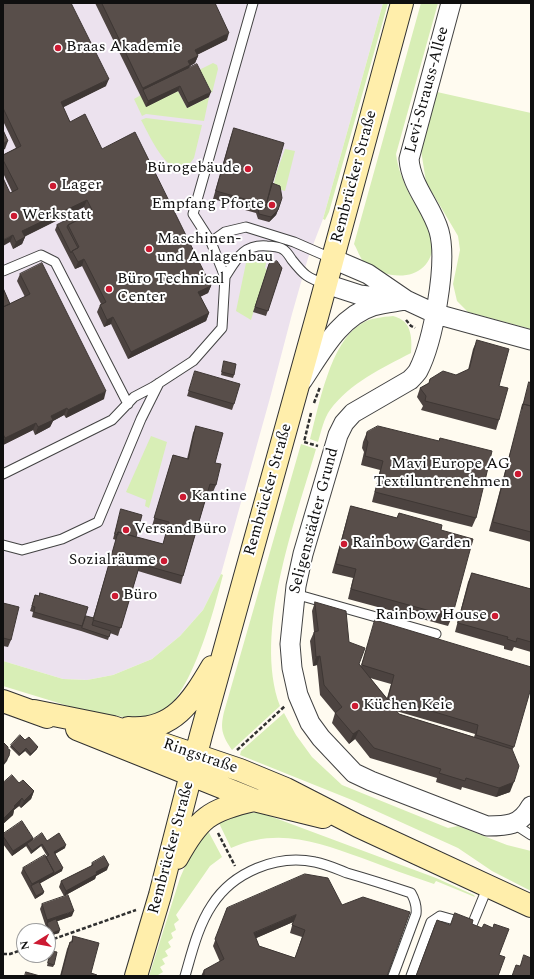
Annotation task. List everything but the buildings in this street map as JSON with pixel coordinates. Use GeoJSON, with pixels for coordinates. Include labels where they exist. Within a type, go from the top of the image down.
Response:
{"type":"FeatureCollection","features":[{"type":"Feature","properties":{"kind":"main road","name":"Rembrücker Straße"},"geometry":{"type":"LineString","coordinates":[[136,976],[159,899],[230,628],[298,387],[402,3]]}},
{"type":"Feature","properties":{"kind":"main road"},"geometry":{"type":"LineString","coordinates":[[113,727],[138,729],[166,722],[175,716],[197,692],[214,662],[230,628]]}},
{"type":"Feature","properties":{"kind":"main road","name":"Ringstraße"},"geometry":{"type":"LineString","coordinates":[[3,701],[34,711],[191,776],[254,800],[358,826]]}},
{"type":"Feature","properties":{"kind":"main road","name":"Ringstraße"},"geometry":{"type":"LineString","coordinates":[[34,711],[113,727],[196,755],[286,789],[358,826],[531,906]]}},
{"type":"Feature","properties":{"kind":"main road"},"geometry":{"type":"LineString","coordinates":[[159,899],[174,864],[188,838],[199,824],[209,816],[222,809],[254,800]]}},
{"type":"Feature","properties":{"kind":"street","name":"Levi-Strauss-Allee"},"geometry":{"type":"LineString","coordinates":[[436,314],[442,259],[439,231],[433,215],[412,175],[409,159],[451,3]]}},
{"type":"Feature","properties":{"kind":"street"},"geometry":{"type":"LineString","coordinates":[[332,259],[368,274],[405,308]]}},
{"type":"Feature","properties":{"kind":"street"},"geometry":{"type":"LineString","coordinates":[[326,284],[405,308],[436,314],[531,340]]}},
{"type":"Feature","properties":{"kind":"street"},"geometry":{"type":"LineString","coordinates":[[298,387],[340,328],[351,317],[373,306],[405,308]]}},
{"type":"Feature","properties":{"kind":"street","name":"Seligenstädter Grund"},"geometry":{"type":"LineString","coordinates":[[436,314],[417,372],[410,380],[353,413],[341,429],[333,451],[303,554],[295,594],[290,644],[292,668],[298,695],[310,722],[321,738],[354,773],[487,826],[507,826],[514,824]]}},
{"type":"Feature","properties":{"kind":"street"},"geometry":{"type":"LineString","coordinates":[[514,824],[522,819],[531,806]]}},
{"type":"Feature","properties":{"kind":"lane"},"geometry":{"type":"LineString","coordinates":[[3,474],[112,420],[134,398],[193,361],[222,328],[225,277],[211,242],[193,214],[253,3]]}},
{"type":"Feature","properties":{"kind":"lane"},"geometry":{"type":"LineString","coordinates":[[211,242],[225,232],[246,227],[294,242],[332,259]]}},
{"type":"Feature","properties":{"kind":"lane"},"geometry":{"type":"LineString","coordinates":[[225,277],[238,257],[248,248],[260,245],[284,249],[302,273],[311,280],[326,284]]}},
{"type":"Feature","properties":{"kind":"lane"},"geometry":{"type":"LineString","coordinates":[[3,271],[41,255],[55,262],[128,404]]}},
{"type":"Feature","properties":{"kind":"lane"},"geometry":{"type":"LineString","coordinates":[[3,550],[22,550],[62,539],[98,522],[156,385]]}},
{"type":"Feature","properties":{"kind":"lane"},"geometry":{"type":"LineString","coordinates":[[3,545],[22,550]]}},
{"type":"Feature","properties":{"kind":"lane"},"geometry":{"type":"LineString","coordinates":[[295,594],[436,634]]}},
{"type":"Feature","properties":{"kind":"lane"},"geometry":{"type":"LineString","coordinates":[[514,824],[531,835]]}},
{"type":"Feature","properties":{"kind":"lane"},"geometry":{"type":"LineString","coordinates":[[185,976],[201,925],[212,904],[241,876],[262,865],[289,860],[315,862],[411,893],[417,907],[416,914],[393,976]]}},
{"type":"Feature","properties":{"kind":"lane"},"geometry":{"type":"LineString","coordinates":[[411,976],[431,922],[440,916],[472,925],[488,885]]}},
{"type":"Feature","properties":{"kind":"path"},"geometry":{"type":"LineString","coordinates":[[405,308],[411,326],[430,335]]}},
{"type":"Feature","properties":{"kind":"path"},"geometry":{"type":"LineString","coordinates":[[314,404],[321,384]]}},
{"type":"Feature","properties":{"kind":"path"},"geometry":{"type":"LineString","coordinates":[[312,411],[304,442],[333,451]]}},
{"type":"Feature","properties":{"kind":"path"},"geometry":{"type":"LineString","coordinates":[[229,767],[235,751],[298,695]]}},
{"type":"Feature","properties":{"kind":"path"},"geometry":{"type":"LineString","coordinates":[[209,816],[241,876]]}},
{"type":"Feature","properties":{"kind":"path"},"geometry":{"type":"LineString","coordinates":[[56,938],[159,899]]}},
{"type":"Feature","properties":{"kind":"path"},"geometry":{"type":"LineString","coordinates":[[3,954],[16,952]]}},
{"type":"Feature","properties":{"kind":"shaded area"},"geometry":{"type":"Polygon","coordinates":[[[3,3],[383,3],[323,219],[308,258],[292,314],[221,574],[203,610],[180,636],[152,659],[113,675],[87,680],[63,679],[3,661],[3,3]]]}},
{"type":"Feature","properties":{"kind":"green space"},"geometry":{"type":"Polygon","coordinates":[[[383,3],[388,3],[329,212],[325,220],[323,219],[383,3]]]}},
{"type":"Feature","properties":{"kind":"green space"},"geometry":{"type":"Polygon","coordinates":[[[421,3],[438,3],[396,154],[398,166],[404,181],[411,197],[428,224],[433,240],[431,254],[426,264],[418,271],[409,275],[398,276],[386,274],[374,269],[364,262],[354,244],[421,3]]]}},
{"type":"Feature","properties":{"kind":"green space"},"geometry":{"type":"Polygon","coordinates":[[[213,63],[217,65],[218,69],[212,93],[199,70],[213,63]]]}},
{"type":"Feature","properties":{"kind":"green space"},"geometry":{"type":"Polygon","coordinates":[[[178,91],[187,108],[209,97],[204,121],[146,114],[142,116],[134,99],[141,95],[146,106],[178,91]]]}},
{"type":"Feature","properties":{"kind":"green space"},"geometry":{"type":"Polygon","coordinates":[[[437,92],[531,113],[531,329],[468,312],[457,301],[453,284],[460,250],[458,236],[426,182],[421,150],[437,92]]]}},
{"type":"Feature","properties":{"kind":"green space"},"geometry":{"type":"Polygon","coordinates":[[[146,118],[202,125],[194,158],[188,166],[179,168],[167,162],[141,120],[146,118]]]}},
{"type":"Feature","properties":{"kind":"green space"},"geometry":{"type":"Polygon","coordinates":[[[285,149],[295,151],[285,191],[278,189],[272,184],[274,184],[277,170],[285,149]]]}},
{"type":"Feature","properties":{"kind":"green space"},"geometry":{"type":"Polygon","coordinates":[[[269,251],[265,268],[267,269],[251,320],[236,311],[246,263],[254,255],[269,251]]]}},
{"type":"Feature","properties":{"kind":"green space"},"geometry":{"type":"Polygon","coordinates":[[[393,316],[401,319],[410,330],[411,353],[367,377],[347,392],[338,400],[328,413],[318,442],[310,439],[327,376],[341,345],[350,333],[368,320],[393,316]]]}},
{"type":"Feature","properties":{"kind":"green space"},"geometry":{"type":"Polygon","coordinates":[[[151,436],[167,442],[149,508],[145,506],[146,500],[126,492],[151,436]]]}},
{"type":"Feature","properties":{"kind":"green space"},"geometry":{"type":"Polygon","coordinates":[[[301,444],[316,449],[288,543],[274,612],[271,645],[273,677],[280,706],[232,750],[226,740],[222,728],[224,712],[301,444]]]}},
{"type":"Feature","properties":{"kind":"green space"},"geometry":{"type":"Polygon","coordinates":[[[221,574],[223,575],[207,632],[189,677],[178,695],[166,709],[152,717],[132,718],[113,715],[111,719],[3,686],[3,661],[63,679],[87,680],[113,675],[152,659],[180,636],[203,610],[221,574]]]}},
{"type":"Feature","properties":{"kind":"green space"},"geometry":{"type":"Polygon","coordinates":[[[284,713],[296,735],[312,757],[342,785],[448,828],[458,826],[507,845],[531,851],[531,891],[492,871],[458,848],[352,800],[240,755],[241,751],[284,713]]]}},
{"type":"Feature","properties":{"kind":"green space"},"geometry":{"type":"Polygon","coordinates":[[[259,812],[436,878],[474,895],[475,897],[436,881],[434,884],[313,842],[297,839],[265,838],[231,848],[218,821],[232,815],[259,812]]]}},
{"type":"Feature","properties":{"kind":"green space"},"geometry":{"type":"Polygon","coordinates":[[[206,827],[222,857],[210,866],[176,915],[179,920],[174,924],[176,930],[171,933],[173,938],[168,942],[171,947],[165,951],[168,956],[162,959],[165,964],[160,967],[163,972],[158,976],[149,976],[180,878],[197,839],[206,827]]]}},
{"type":"Feature","properties":{"kind":"place","name":"Braas Akademie"},"geometry":{"type":"Point","coordinates":[58,48]}},
{"type":"Feature","properties":{"kind":"place","name":"Bürogebäude"},"geometry":{"type":"Point","coordinates":[248,169]}},
{"type":"Feature","properties":{"kind":"place","name":"Lager"},"geometry":{"type":"Point","coordinates":[53,186]}},
{"type":"Feature","properties":{"kind":"place","name":"Empfang Pforte"},"geometry":{"type":"Point","coordinates":[272,205]}},
{"type":"Feature","properties":{"kind":"place","name":"Werkstatt"},"geometry":{"type":"Point","coordinates":[14,216]}},
{"type":"Feature","properties":{"kind":"place","name":"Maschinen- und Anlagenbau"},"geometry":{"type":"Point","coordinates":[149,249]}},
{"type":"Feature","properties":{"kind":"place","name":"Büro Technical Center"},"geometry":{"type":"Point","coordinates":[109,289]}},
{"type":"Feature","properties":{"kind":"place","name":"Mavi Europe AG Textiluntrenehmen"},"geometry":{"type":"Point","coordinates":[518,474]}},
{"type":"Feature","properties":{"kind":"place","name":"Kantine"},"geometry":{"type":"Point","coordinates":[183,497]}},
{"type":"Feature","properties":{"kind":"place","name":"VersandBüro"},"geometry":{"type":"Point","coordinates":[126,530]}},
{"type":"Feature","properties":{"kind":"place","name":"Rainbow Garden"},"geometry":{"type":"Point","coordinates":[344,544]}},
{"type":"Feature","properties":{"kind":"place","name":"Sozialräume"},"geometry":{"type":"Point","coordinates":[164,561]}},
{"type":"Feature","properties":{"kind":"place","name":"Büro"},"geometry":{"type":"Point","coordinates":[115,596]}},
{"type":"Feature","properties":{"kind":"place","name":"Rainbow House"},"geometry":{"type":"Point","coordinates":[495,616]}},
{"type":"Feature","properties":{"kind":"place","name":"Küchen Keie"},"geometry":{"type":"Point","coordinates":[355,706]}}]}
